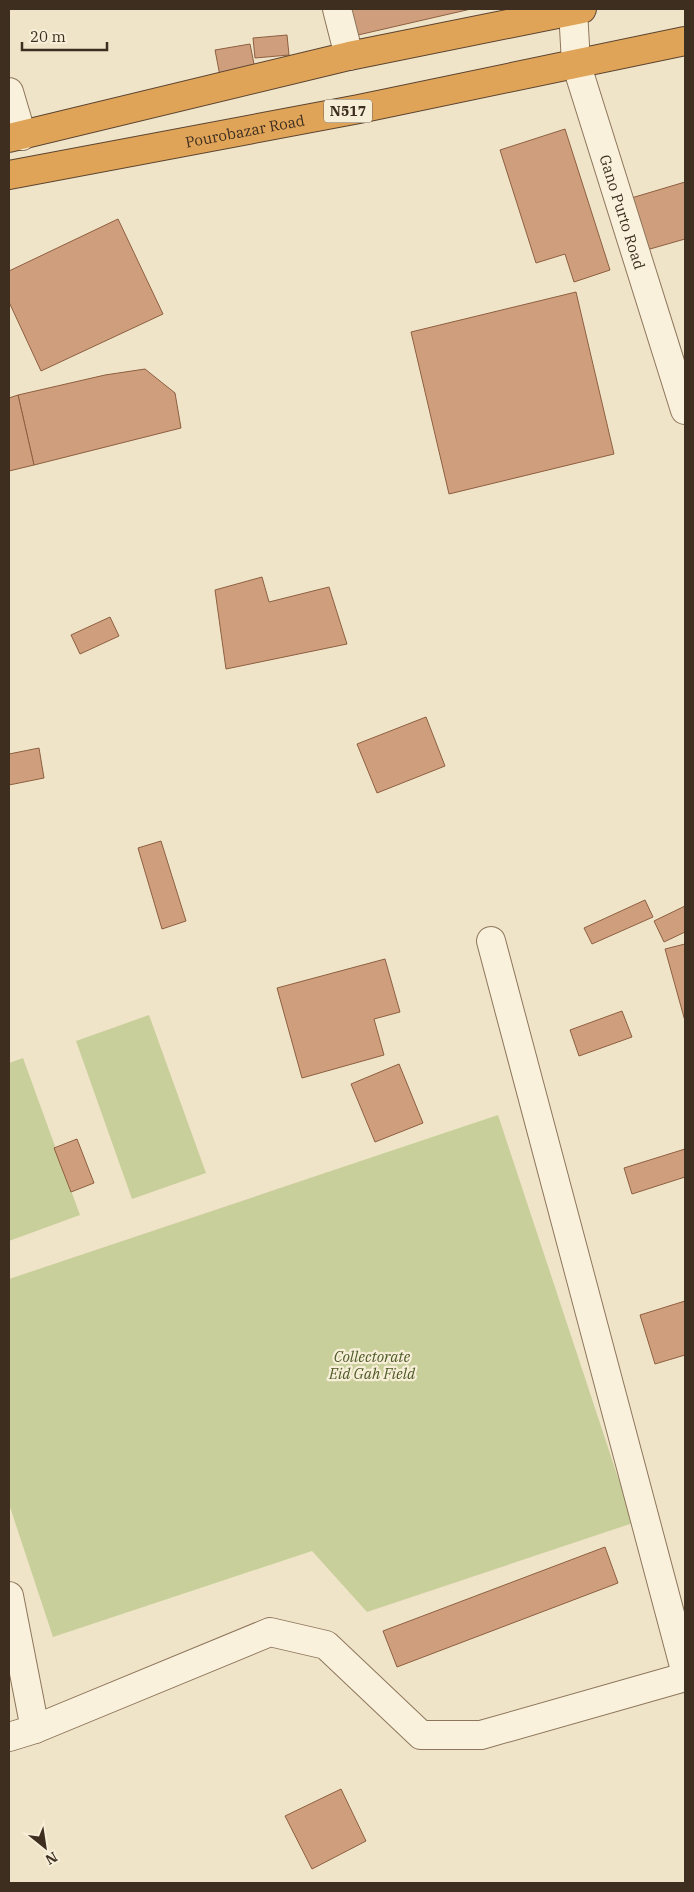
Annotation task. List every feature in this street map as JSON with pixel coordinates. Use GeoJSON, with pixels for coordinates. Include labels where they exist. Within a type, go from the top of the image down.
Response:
{"type":"FeatureCollection","features":[{"type":"Feature","properties":{"kind":"highway"},"geometry":{"type":"LineString","coordinates":[[15,137],[349,56],[578,10]]}},
{"type":"Feature","properties":{"kind":"highway","name":"Pourobazar Road"},"geometry":{"type":"LineString","coordinates":[[9,175],[359,109],[685,41]]}},
{"type":"Feature","properties":{"kind":"street"},"geometry":{"type":"LineString","coordinates":[[337,9],[349,56]]}},
{"type":"Feature","properties":{"kind":"street","name":"Gano Purto Road"},"geometry":{"type":"LineString","coordinates":[[578,10],[576,63],[685,410]]}},
{"type":"Feature","properties":{"kind":"street"},"geometry":{"type":"LineString","coordinates":[[9,92],[15,137]]}},
{"type":"Feature","properties":{"kind":"street"},"geometry":{"type":"LineString","coordinates":[[491,941],[685,1670]]}},
{"type":"Feature","properties":{"kind":"street"},"geometry":{"type":"LineString","coordinates":[[9,1596],[35,1728]]}},
{"type":"Feature","properties":{"kind":"street"},"geometry":{"type":"LineString","coordinates":[[9,1738],[270,1632],[326,1645],[421,1735],[481,1734],[685,1677]]}},
{"type":"Feature","properties":{"kind":"green space"},"geometry":{"type":"Polygon","coordinates":[[[149,1015],[206,1173],[132,1199],[76,1041],[149,1015]]]}},
{"type":"Feature","properties":{"kind":"green space"},"geometry":{"type":"Polygon","coordinates":[[[23,1058],[80,1215],[9,1241],[9,1063],[23,1058]]]}},
{"type":"Feature","properties":{"kind":"green space","name":"Collectorate Eid Gah Field"},"geometry":{"type":"Polygon","coordinates":[[[498,1115],[633,1523],[367,1612],[312,1551],[53,1637],[9,1504],[9,1279],[498,1115]]]}},
{"type":"Feature","properties":{"kind":"building"},"geometry":{"type":"Polygon","coordinates":[[[339,9],[471,9],[345,38],[339,9]]]}},
{"type":"Feature","properties":{"kind":"building"},"geometry":{"type":"Polygon","coordinates":[[[287,35],[289,55],[255,58],[253,38],[287,35]]]}},
{"type":"Feature","properties":{"kind":"building"},"geometry":{"type":"Polygon","coordinates":[[[250,44],[255,69],[220,76],[215,50],[250,44]]]}},
{"type":"Feature","properties":{"kind":"building"},"geometry":{"type":"Polygon","coordinates":[[[565,129],[610,270],[574,282],[565,254],[536,263],[500,150],[565,129]]]}},
{"type":"Feature","properties":{"kind":"building"},"geometry":{"type":"Polygon","coordinates":[[[685,182],[685,239],[643,251],[628,199],[685,182]]]}},
{"type":"Feature","properties":{"kind":"building"},"geometry":{"type":"Polygon","coordinates":[[[118,219],[163,314],[41,371],[9,302],[9,271],[118,219]]]}},
{"type":"Feature","properties":{"kind":"building"},"geometry":{"type":"Polygon","coordinates":[[[576,292],[614,454],[449,494],[411,332],[576,292]]]}},
{"type":"Feature","properties":{"kind":"building"},"geometry":{"type":"Polygon","coordinates":[[[145,369],[175,393],[181,428],[34,465],[18,395],[105,375],[145,369]]]}},
{"type":"Feature","properties":{"kind":"building"},"geometry":{"type":"Polygon","coordinates":[[[18,395],[34,465],[9,471],[9,398],[18,395]]]}},
{"type":"Feature","properties":{"kind":"building"},"geometry":{"type":"Polygon","coordinates":[[[262,577],[269,602],[329,587],[347,644],[226,669],[215,590],[262,577]]]}},
{"type":"Feature","properties":{"kind":"building"},"geometry":{"type":"Polygon","coordinates":[[[110,617],[119,636],[80,654],[71,635],[110,617]]]}},
{"type":"Feature","properties":{"kind":"building"},"geometry":{"type":"Polygon","coordinates":[[[426,717],[445,766],[377,793],[357,744],[426,717]]]}},
{"type":"Feature","properties":{"kind":"building"},"geometry":{"type":"Polygon","coordinates":[[[39,748],[44,778],[9,785],[9,754],[39,748]]]}},
{"type":"Feature","properties":{"kind":"building"},"geometry":{"type":"Polygon","coordinates":[[[161,841],[186,921],[162,929],[138,848],[161,841]]]}},
{"type":"Feature","properties":{"kind":"building"},"geometry":{"type":"Polygon","coordinates":[[[645,900],[653,917],[592,944],[584,928],[645,900]]]}},
{"type":"Feature","properties":{"kind":"building"},"geometry":{"type":"Polygon","coordinates":[[[685,906],[685,932],[664,942],[654,921],[685,906]]]}},
{"type":"Feature","properties":{"kind":"building"},"geometry":{"type":"Polygon","coordinates":[[[685,944],[685,1021],[665,949],[685,944]]]}},
{"type":"Feature","properties":{"kind":"building"},"geometry":{"type":"Polygon","coordinates":[[[385,959],[400,1012],[374,1019],[384,1055],[302,1078],[277,988],[385,959]]]}},
{"type":"Feature","properties":{"kind":"building"},"geometry":{"type":"Polygon","coordinates":[[[622,1011],[632,1037],[579,1056],[570,1030],[622,1011]]]}},
{"type":"Feature","properties":{"kind":"building"},"geometry":{"type":"Polygon","coordinates":[[[399,1064],[423,1123],[375,1142],[351,1084],[399,1064]]]}},
{"type":"Feature","properties":{"kind":"building"},"geometry":{"type":"Polygon","coordinates":[[[77,1139],[94,1183],[71,1192],[54,1148],[77,1139]]]}},
{"type":"Feature","properties":{"kind":"building"},"geometry":{"type":"Polygon","coordinates":[[[685,1149],[685,1177],[632,1194],[624,1168],[685,1149]]]}},
{"type":"Feature","properties":{"kind":"building"},"geometry":{"type":"Polygon","coordinates":[[[685,1301],[685,1355],[655,1364],[640,1315],[685,1301]]]}},
{"type":"Feature","properties":{"kind":"building"},"geometry":{"type":"Polygon","coordinates":[[[605,1547],[618,1583],[397,1667],[383,1631],[605,1547]]]}},
{"type":"Feature","properties":{"kind":"building"},"geometry":{"type":"Polygon","coordinates":[[[341,1789],[366,1841],[312,1869],[285,1816],[341,1789]]]}}]}
